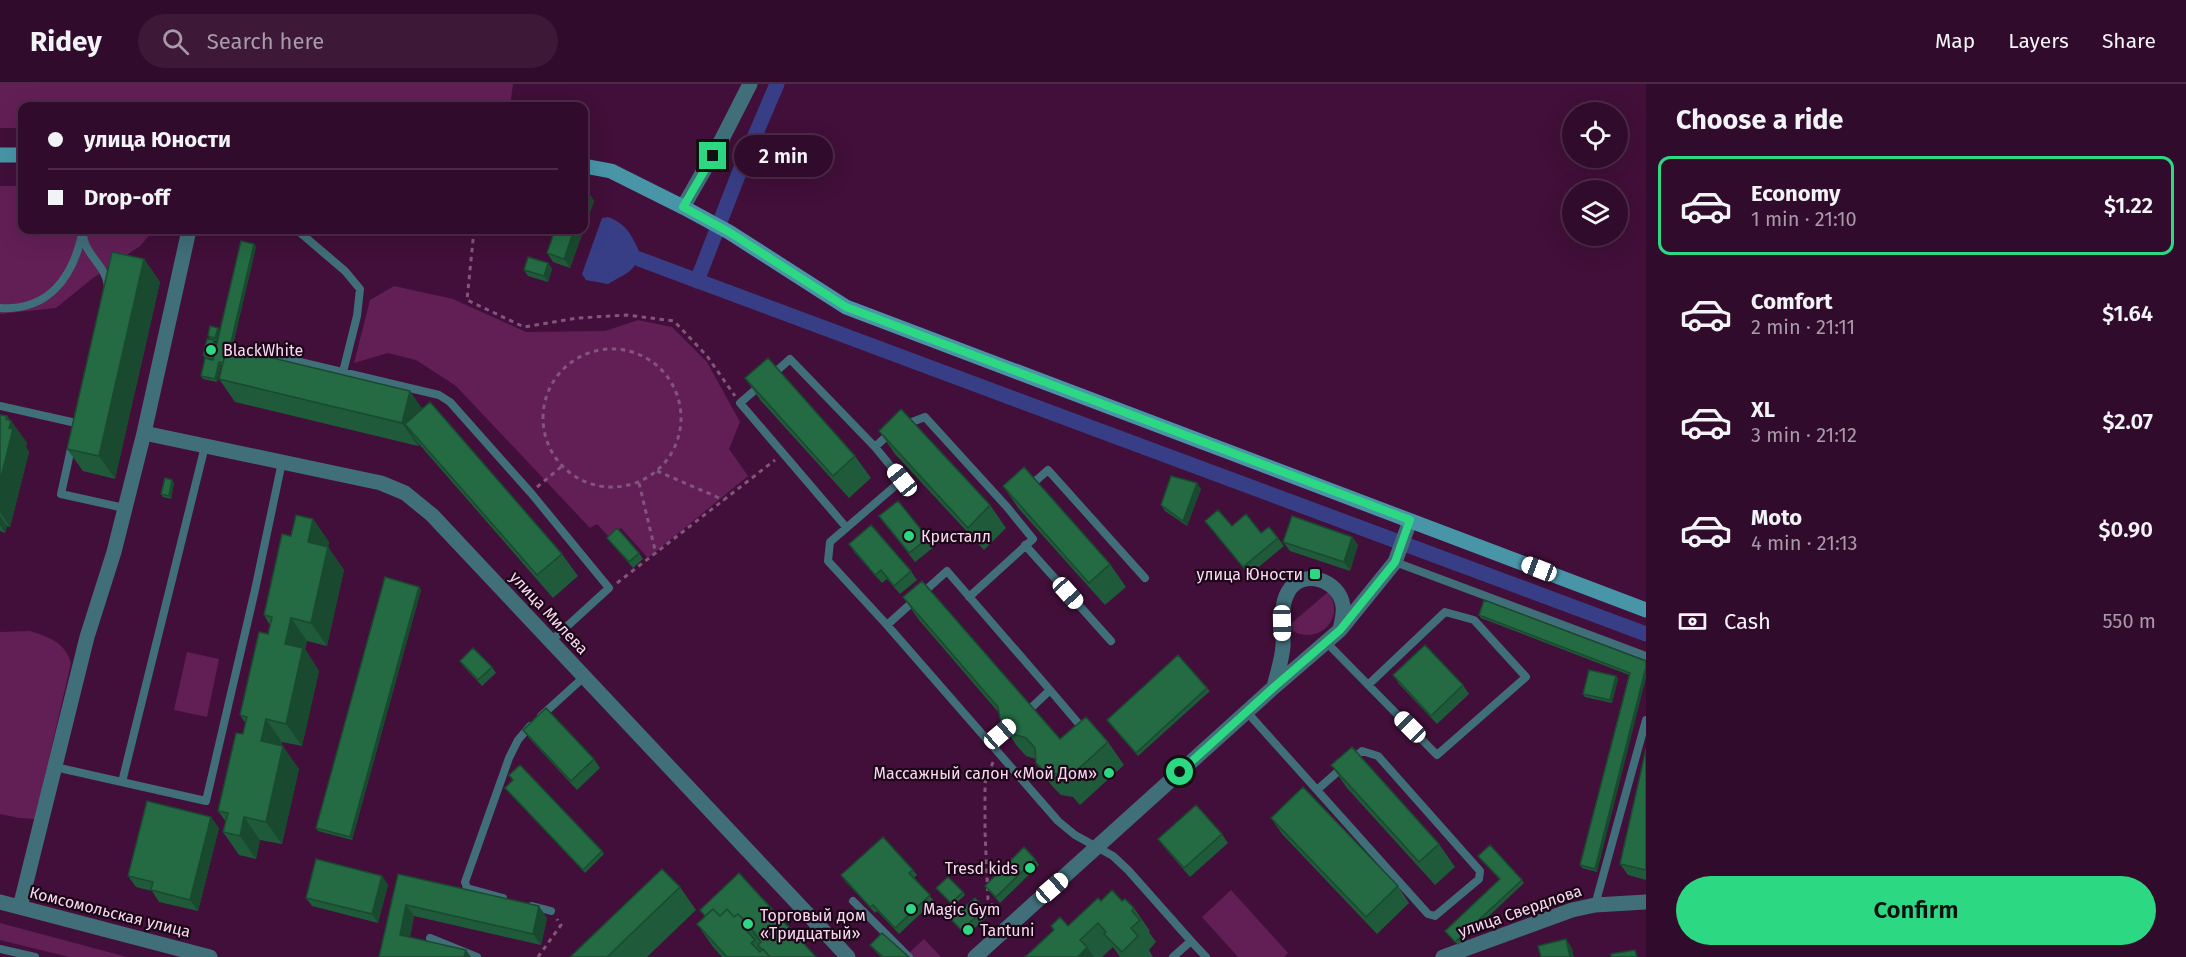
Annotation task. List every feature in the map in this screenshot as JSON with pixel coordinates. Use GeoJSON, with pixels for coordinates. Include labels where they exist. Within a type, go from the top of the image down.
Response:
{"type":"FeatureCollection","features":[{"type":"Feature","properties":{"kind":"street"},"geometry":{"type":"LineString","coordinates":[[683,207],[750,84]]}},
{"type":"Feature","properties":{"kind":"street"},"geometry":{"type":"LineString","coordinates":[[0,155],[18,155]]}},
{"type":"Feature","properties":{"kind":"street"},"geometry":{"type":"LineString","coordinates":[[588,167],[611,171],[729,232],[846,307],[1409,524],[1646,610]]}},
{"type":"Feature","properties":{"kind":"street"},"geometry":{"type":"LineString","coordinates":[[20,907],[87,637],[114,552],[144,433],[188,234]]}},
{"type":"Feature","properties":{"kind":"street","name":"улица Милева"},"geometry":{"type":"LineString","coordinates":[[144,433],[381,483],[405,493],[432,515],[848,957]]}},
{"type":"Feature","properties":{"kind":"street"},"geometry":{"type":"LineString","coordinates":[[975,957],[1340,630],[1397,560],[1409,524]]}},
{"type":"Feature","properties":{"kind":"street"},"geometry":{"type":"LineString","coordinates":[[1274,687],[1283,648],[1283,607],[1289,590],[1298,582],[1306,578],[1320,579],[1337,591],[1343,604],[1340,630]]}},
{"type":"Feature","properties":{"kind":"street","name":"Комсомольская улица"},"geometry":{"type":"LineString","coordinates":[[0,902],[210,957]]}},
{"type":"Feature","properties":{"kind":"street","name":"улица Свердлова"},"geometry":{"type":"LineString","coordinates":[[1443,957],[1572,910],[1595,905],[1646,902]]}},
{"type":"Feature","properties":{"kind":"lane"},"geometry":{"type":"LineString","coordinates":[[0,308],[25,306],[46,298],[70,271],[78,253],[82,234]]}},
{"type":"Feature","properties":{"kind":"lane"},"geometry":{"type":"LineString","coordinates":[[83,234],[91,255],[107,277],[105,299]]}},
{"type":"Feature","properties":{"kind":"lane"},"geometry":{"type":"LineString","coordinates":[[302,234],[345,272],[360,289],[357,316],[343,372]]}},
{"type":"Feature","properties":{"kind":"lane"},"geometry":{"type":"LineString","coordinates":[[279,357],[439,395],[450,402],[531,493],[609,588],[551,641]]}},
{"type":"Feature","properties":{"kind":"lane"},"geometry":{"type":"LineString","coordinates":[[846,526],[740,403],[790,359],[875,447],[902,480],[830,542],[828,561],[1058,821],[1075,835],[1113,856],[1206,957]]}},
{"type":"Feature","properties":{"kind":"lane"},"geometry":{"type":"LineString","coordinates":[[0,406],[76,423]]}},
{"type":"Feature","properties":{"kind":"lane"},"geometry":{"type":"LineString","coordinates":[[79,412],[62,494],[124,508]]}},
{"type":"Feature","properties":{"kind":"lane"},"geometry":{"type":"LineString","coordinates":[[875,447],[896,428],[925,417],[1033,539],[969,597]]}},
{"type":"Feature","properties":{"kind":"lane"},"geometry":{"type":"LineString","coordinates":[[122,782],[205,446]]}},
{"type":"Feature","properties":{"kind":"lane"},"geometry":{"type":"LineString","coordinates":[[55,768],[206,801],[282,462]]}},
{"type":"Feature","properties":{"kind":"lane"},"geometry":{"type":"LineString","coordinates":[[1023,492],[1048,470],[1145,578]]}},
{"type":"Feature","properties":{"kind":"lane"},"geometry":{"type":"LineString","coordinates":[[1007,507],[1015,499]]}},
{"type":"Feature","properties":{"kind":"lane"},"geometry":{"type":"LineString","coordinates":[[1025,546],[1111,641]]}},
{"type":"Feature","properties":{"kind":"lane"},"geometry":{"type":"LineString","coordinates":[[1397,560],[1646,656]]}},
{"type":"Feature","properties":{"kind":"lane"},"geometry":{"type":"LineString","coordinates":[[887,625],[947,571],[1084,730]]}},
{"type":"Feature","properties":{"kind":"lane"},"geometry":{"type":"LineString","coordinates":[[1326,642],[1368,685],[1437,755],[1526,677],[1474,620],[1445,612],[1368,685]]}},
{"type":"Feature","properties":{"kind":"lane"},"geometry":{"type":"LineString","coordinates":[[509,900],[467,888],[465,882],[518,740],[529,727],[584,677]]}},
{"type":"Feature","properties":{"kind":"lane"},"geometry":{"type":"LineString","coordinates":[[1030,709],[1050,690]]}},
{"type":"Feature","properties":{"kind":"lane"},"geometry":{"type":"LineString","coordinates":[[1246,712],[1428,914],[1435,916],[1479,879],[1480,871],[1378,756],[1362,751],[1317,790]]}},
{"type":"Feature","properties":{"kind":"lane"},"geometry":{"type":"LineString","coordinates":[[1595,905],[1646,720]]}},
{"type":"Feature","properties":{"kind":"lane"},"geometry":{"type":"LineString","coordinates":[[990,743],[1010,726]]}},
{"type":"Feature","properties":{"kind":"lane"},"geometry":{"type":"LineString","coordinates":[[519,902],[551,910]]}},
{"type":"Feature","properties":{"kind":"lane"},"geometry":{"type":"LineString","coordinates":[[854,902],[909,957]]}},
{"type":"Feature","properties":{"kind":"lane"},"geometry":{"type":"LineString","coordinates":[[430,938],[477,957]]}},
{"type":"Feature","properties":{"kind":"lane"},"geometry":{"type":"LineString","coordinates":[[1173,957],[1191,941]]}},
{"type":"Feature","properties":{"kind":"lane"},"geometry":{"type":"LineString","coordinates":[[0,949],[35,957]]}},
{"type":"Feature","properties":{"kind":"path"},"geometry":{"type":"LineString","coordinates":[[474,234],[466,300],[524,327],[578,318],[627,315],[674,321],[707,356],[740,403]]}},
{"type":"Feature","properties":{"kind":"path"},"geometry":{"type":"LineString","coordinates":[[609,348],[632,352],[653,362],[665,373],[679,400],[680,431],[667,460],[657,471],[639,483],[614,488],[584,482],[561,467],[544,436],[542,420],[548,390],[556,376],[573,361],[594,351],[609,348]]}},
{"type":"Feature","properties":{"kind":"path"},"geometry":{"type":"LineString","coordinates":[[609,588],[622,581],[783,453]]}},
{"type":"Feature","properties":{"kind":"path"},"geometry":{"type":"LineString","coordinates":[[531,493],[561,467]]}},
{"type":"Feature","properties":{"kind":"path"},"geometry":{"type":"LineString","coordinates":[[657,471],[724,501]]}},
{"type":"Feature","properties":{"kind":"path"},"geometry":{"type":"LineString","coordinates":[[639,483],[656,554]]}},
{"type":"Feature","properties":{"kind":"path"},"geometry":{"type":"LineString","coordinates":[[997,752],[985,783],[988,899],[1006,928]]}},
{"type":"Feature","properties":{"kind":"path"},"geometry":{"type":"LineString","coordinates":[[538,957],[561,925],[551,910]]}},
{"type":"Feature","properties":{"kind":"shaded area"},"geometry":{"type":"Polygon","coordinates":[[[0,84],[513,84],[511,102],[18,102],[18,128],[0,128],[0,84]]]}},
{"type":"Feature","properties":{"kind":"shaded area"},"geometry":{"type":"Polygon","coordinates":[[[0,186],[18,186],[18,234],[150,234],[140,246],[93,278],[56,308],[0,314],[0,186]]]}},
{"type":"Feature","properties":{"kind":"shaded area"},"geometry":{"type":"Polygon","coordinates":[[[608,217],[624,227],[640,253],[632,269],[608,284],[586,280],[582,274],[602,218],[608,217]]]}},
{"type":"Feature","properties":{"kind":"shaded area"},"geometry":{"type":"Polygon","coordinates":[[[394,286],[453,299],[526,332],[605,331],[638,320],[672,327],[707,362],[740,422],[729,449],[748,476],[648,558],[621,528],[609,537],[597,524],[590,528],[456,386],[416,360],[388,353],[354,363],[370,300],[394,286]]]}},
{"type":"Feature","properties":{"kind":"shaded area"},"geometry":{"type":"Polygon","coordinates":[[[1328,592],[1333,602],[1334,612],[1326,628],[1308,635],[1287,627],[1328,592]]]}},
{"type":"Feature","properties":{"kind":"shaded area"},"geometry":{"type":"Polygon","coordinates":[[[30,631],[56,642],[65,650],[71,663],[35,819],[0,814],[0,632],[30,631]]]}},
{"type":"Feature","properties":{"kind":"shaded area"},"geometry":{"type":"Polygon","coordinates":[[[187,652],[219,659],[207,717],[174,710],[187,652]]]}},
{"type":"Feature","properties":{"kind":"shaded area"},"geometry":{"type":"Polygon","coordinates":[[[1231,890],[1288,953],[1284,957],[1238,957],[1202,917],[1231,890]]]}},
{"type":"Feature","properties":{"kind":"shaded area"},"geometry":{"type":"Polygon","coordinates":[[[0,923],[127,957],[69,957],[0,940],[0,923]]]}},
{"type":"Feature","properties":{"kind":"shaded area"},"geometry":{"type":"Polygon","coordinates":[[[924,939],[941,957],[911,957],[908,954],[924,939]]]}},
{"type":"Feature","properties":{"kind":"building"},"geometry":{"type":"Polygon","coordinates":[[[554,234],[573,234],[564,259],[547,253],[554,234]]]}},
{"type":"Feature","properties":{"kind":"building"},"geometry":{"type":"Polygon","coordinates":[[[241,241],[254,244],[230,347],[227,347],[223,363],[219,362],[215,379],[201,376],[205,358],[213,360],[241,241]]]}},
{"type":"Feature","properties":{"kind":"building"},"geometry":{"type":"Polygon","coordinates":[[[112,252],[144,259],[99,456],[67,449],[112,252]]]}},
{"type":"Feature","properties":{"kind":"building"},"geometry":{"type":"Polygon","coordinates":[[[528,257],[548,263],[544,276],[524,270],[528,257]]]}},
{"type":"Feature","properties":{"kind":"building"},"geometry":{"type":"Polygon","coordinates":[[[210,326],[218,328],[215,338],[208,336],[210,326]]]}},
{"type":"Feature","properties":{"kind":"building"},"geometry":{"type":"Polygon","coordinates":[[[207,339],[214,340],[211,356],[203,355],[207,339]]]}},
{"type":"Feature","properties":{"kind":"building"},"geometry":{"type":"Polygon","coordinates":[[[227,347],[410,391],[402,423],[219,379],[227,347]]]}},
{"type":"Feature","properties":{"kind":"building"},"geometry":{"type":"Polygon","coordinates":[[[768,358],[855,456],[833,476],[745,378],[768,358]]]}},
{"type":"Feature","properties":{"kind":"building"},"geometry":{"type":"Polygon","coordinates":[[[430,402],[562,554],[537,575],[405,424],[430,402]]]}},
{"type":"Feature","properties":{"kind":"building"},"geometry":{"type":"Polygon","coordinates":[[[901,409],[990,505],[968,528],[879,431],[901,409]]]}},
{"type":"Feature","properties":{"kind":"building"},"geometry":{"type":"Polygon","coordinates":[[[0,415],[7,416],[6,419],[11,421],[9,428],[13,429],[0,481],[0,415]]]}},
{"type":"Feature","properties":{"kind":"building"},"geometry":{"type":"Polygon","coordinates":[[[1024,467],[1110,564],[1089,583],[1003,486],[1024,467]]]}},
{"type":"Feature","properties":{"kind":"building"},"geometry":{"type":"Polygon","coordinates":[[[1171,476],[1197,483],[1183,521],[1161,505],[1171,476]]]}},
{"type":"Feature","properties":{"kind":"building"},"geometry":{"type":"Polygon","coordinates":[[[165,478],[172,480],[169,496],[161,494],[165,478]]]}},
{"type":"Feature","properties":{"kind":"building","name":"Кристалл"},"geometry":{"type":"Polygon","coordinates":[[[898,501],[928,538],[909,553],[879,516],[898,501]]]}},
{"type":"Feature","properties":{"kind":"building"},"geometry":{"type":"Polygon","coordinates":[[[1218,510],[1232,526],[1246,514],[1261,533],[1269,527],[1278,538],[1243,567],[1205,521],[1218,510]]]}},
{"type":"Feature","properties":{"kind":"building"},"geometry":{"type":"Polygon","coordinates":[[[296,515],[313,519],[308,542],[328,547],[311,623],[291,618],[285,644],[303,648],[286,724],[266,719],[261,741],[283,746],[266,822],[244,817],[240,836],[223,832],[228,813],[218,811],[236,733],[243,734],[247,717],[240,715],[259,632],[268,634],[272,617],[264,615],[282,534],[291,536],[296,515]]]}},
{"type":"Feature","properties":{"kind":"building"},"geometry":{"type":"Polygon","coordinates":[[[1292,516],[1352,537],[1344,562],[1283,542],[1292,516]]]}},
{"type":"Feature","properties":{"kind":"building"},"geometry":{"type":"Polygon","coordinates":[[[871,525],[911,571],[894,586],[881,570],[875,575],[849,544],[871,525]]]}},
{"type":"Feature","properties":{"kind":"building"},"geometry":{"type":"Polygon","coordinates":[[[617,528],[639,553],[629,562],[607,538],[617,528]]]}},
{"type":"Feature","properties":{"kind":"building"},"geometry":{"type":"Polygon","coordinates":[[[385,577],[419,587],[350,837],[316,828],[385,577]]]}},
{"type":"Feature","properties":{"kind":"building"},"geometry":{"type":"Polygon","coordinates":[[[922,581],[1060,739],[1086,717],[1108,742],[1064,782],[1057,774],[1045,772],[1036,763],[1035,748],[1026,738],[1010,733],[1001,723],[998,707],[903,597],[922,581]]]}},
{"type":"Feature","properties":{"kind":"building"},"geometry":{"type":"Polygon","coordinates":[[[1484,600],[1646,661],[1595,869],[1580,865],[1630,673],[1479,615],[1484,600]]]}},
{"type":"Feature","properties":{"kind":"building"},"geometry":{"type":"Polygon","coordinates":[[[1425,645],[1463,685],[1431,716],[1393,675],[1425,645]]]}},
{"type":"Feature","properties":{"kind":"building"},"geometry":{"type":"Polygon","coordinates":[[[473,648],[492,667],[478,680],[460,661],[473,648]]]}},
{"type":"Feature","properties":{"kind":"building"},"geometry":{"type":"Polygon","coordinates":[[[1178,655],[1207,688],[1136,753],[1107,720],[1178,655]]]}},
{"type":"Feature","properties":{"kind":"building"},"geometry":{"type":"Polygon","coordinates":[[[1589,670],[1616,676],[1610,700],[1583,694],[1589,670]]]}},
{"type":"Feature","properties":{"kind":"building"},"geometry":{"type":"Polygon","coordinates":[[[546,708],[594,759],[571,781],[523,730],[546,708]]]}},
{"type":"Feature","properties":{"kind":"building"},"geometry":{"type":"Polygon","coordinates":[[[1352,747],[1439,844],[1419,862],[1331,765],[1352,747]]]}},
{"type":"Feature","properties":{"kind":"building"},"geometry":{"type":"Polygon","coordinates":[[[1646,749],[1646,870],[1620,864],[1646,749]]]}},
{"type":"Feature","properties":{"kind":"building"},"geometry":{"type":"Polygon","coordinates":[[[520,765],[602,851],[583,870],[505,788],[513,780],[509,775],[520,765]]]}},
{"type":"Feature","properties":{"kind":"building"},"geometry":{"type":"Polygon","coordinates":[[[1303,787],[1398,886],[1366,917],[1271,818],[1303,787]]]}},
{"type":"Feature","properties":{"kind":"building"},"geometry":{"type":"Polygon","coordinates":[[[147,801],[211,817],[190,900],[151,890],[153,882],[128,876],[147,801]]]}},
{"type":"Feature","properties":{"kind":"building"},"geometry":{"type":"Polygon","coordinates":[[[1196,805],[1222,834],[1184,868],[1158,839],[1196,805]]]}},
{"type":"Feature","properties":{"kind":"building"},"geometry":{"type":"Polygon","coordinates":[[[883,837],[913,870],[909,873],[930,895],[895,928],[873,905],[870,907],[841,875],[883,837]]]}},
{"type":"Feature","properties":{"kind":"building"},"geometry":{"type":"Polygon","coordinates":[[[1490,845],[1522,880],[1455,942],[1445,931],[1500,879],[1478,856],[1490,845]]]}},
{"type":"Feature","properties":{"kind":"building"},"geometry":{"type":"Polygon","coordinates":[[[1024,847],[1035,859],[996,897],[985,886],[1024,847]]]}},
{"type":"Feature","properties":{"kind":"building"},"geometry":{"type":"Polygon","coordinates":[[[316,859],[382,876],[372,914],[306,898],[316,859]]]}},
{"type":"Feature","properties":{"kind":"building"},"geometry":{"type":"Polygon","coordinates":[[[662,869],[680,887],[607,957],[570,957],[662,869]]]}},
{"type":"Feature","properties":{"kind":"building","name":"Торговый дом «Тридцатый»"},"geometry":{"type":"Polygon","coordinates":[[[739,873],[816,957],[770,957],[758,945],[761,942],[738,914],[734,917],[727,909],[720,916],[713,909],[705,916],[700,910],[739,873]]]}},
{"type":"Feature","properties":{"kind":"building"},"geometry":{"type":"Polygon","coordinates":[[[398,874],[539,906],[533,934],[406,905],[400,935],[466,950],[464,957],[379,957],[398,874]]]}},
{"type":"Feature","properties":{"kind":"building"},"geometry":{"type":"Polygon","coordinates":[[[948,877],[963,892],[951,903],[936,888],[948,877]]]}},
{"type":"Feature","properties":{"kind":"building"},"geometry":{"type":"Polygon","coordinates":[[[1112,890],[1122,901],[1125,899],[1134,908],[1132,911],[1140,920],[1131,928],[1138,936],[1122,952],[1104,934],[1106,932],[1098,923],[1080,940],[1087,947],[1078,957],[1025,957],[1054,930],[1051,926],[1060,917],[1068,926],[1098,898],[1101,901],[1112,890]]]}},
{"type":"Feature","properties":{"kind":"building"},"geometry":{"type":"Polygon","coordinates":[[[975,898],[985,909],[961,930],[951,919],[975,898]]]}},
{"type":"Feature","properties":{"kind":"building"},"geometry":{"type":"Polygon","coordinates":[[[713,909],[720,916],[727,909],[734,917],[738,914],[749,925],[745,929],[755,940],[751,943],[760,952],[763,949],[770,957],[727,957],[697,924],[713,909]]]}},
{"type":"Feature","properties":{"kind":"building"},"geometry":{"type":"Polygon","coordinates":[[[882,933],[909,957],[883,957],[870,945],[882,933]]]}},
{"type":"Feature","properties":{"kind":"building"},"geometry":{"type":"Polygon","coordinates":[[[1566,939],[1570,957],[1541,957],[1538,946],[1566,939]]]}},
{"type":"Feature","properties":{"kind":"building"},"geometry":{"type":"Polygon","coordinates":[[[1635,950],[1637,957],[1611,957],[1611,954],[1635,950]]]}},
{"type":"Feature","properties":{"kind":"waterway"},"geometry":{"type":"LineString","coordinates":[[697,281],[777,84]]}},
{"type":"Feature","properties":{"kind":"waterway"},"geometry":{"type":"LineString","coordinates":[[639,259],[1646,634]]}},
{"type":"Feature","properties":{"kind":"place","name":"BlackWhite"},"geometry":{"type":"Point","coordinates":[211,350]}},
{"type":"Feature","properties":{"kind":"place","name":"Кристалл"},"geometry":{"type":"Point","coordinates":[909,536]}},
{"type":"Feature","properties":{"kind":"place","name":"улица Юности"},"geometry":{"type":"Point","coordinates":[1315,574]}},
{"type":"Feature","properties":{"kind":"place","name":"Массажный салон «Мой Дом»"},"geometry":{"type":"Point","coordinates":[1109,773]}},
{"type":"Feature","properties":{"kind":"place","name":"Tresd kids"},"geometry":{"type":"Point","coordinates":[1030,868]}},
{"type":"Feature","properties":{"kind":"place","name":"Magic Gym"},"geometry":{"type":"Point","coordinates":[911,909]}},
{"type":"Feature","properties":{"kind":"place","name":"Торговый дом «Тридцатый»"},"geometry":{"type":"Point","coordinates":[748,924]}},
{"type":"Feature","properties":{"kind":"place","name":"Tantuni"},"geometry":{"type":"Point","coordinates":[968,930]}},
{"type":"Feature","properties":{"kind":"route"},"geometry":{"type":"LineString","coordinates":[[713,156],[683,207],[729,232],[846,307],[1410,520],[1398,558],[1340,630],[1180,772]]}}]}
